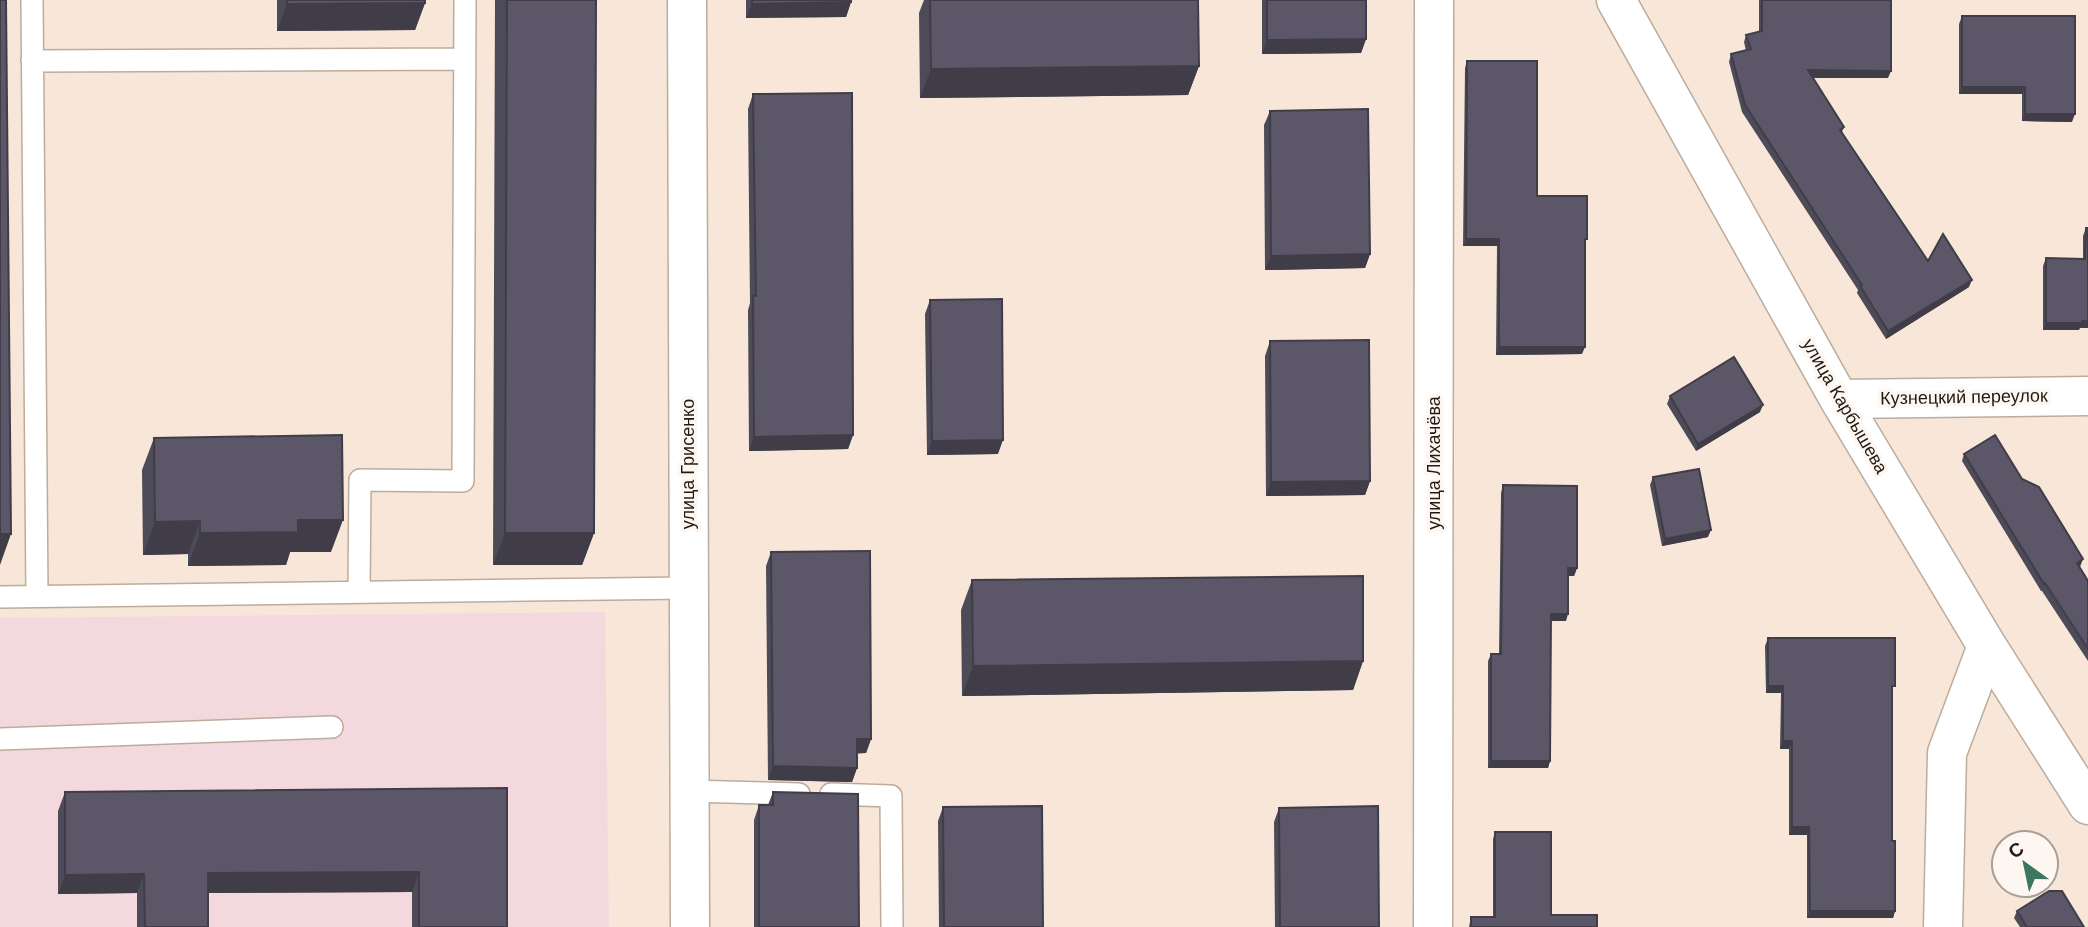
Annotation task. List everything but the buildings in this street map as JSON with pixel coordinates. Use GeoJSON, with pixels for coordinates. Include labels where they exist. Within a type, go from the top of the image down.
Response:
{"type":"FeatureCollection","features":[{"type":"Feature","properties":{"kind":"street","name":"улица Грисенко"},"geometry":{"type":"LineString","coordinates":[[687,0],[690,927]]}},
{"type":"Feature","properties":{"kind":"street","name":"улица Лихачёва"},"geometry":{"type":"LineString","coordinates":[[1433,927],[1434,0]]}},
{"type":"Feature","properties":{"kind":"street","name":"улица Карбышева"},"geometry":{"type":"LineString","coordinates":[[1616,0],[1839,399],[1987,646],[2088,805]]}},
{"type":"Feature","properties":{"kind":"street","name":"Кузнецкий переулок"},"geometry":{"type":"LineString","coordinates":[[1839,399],[2088,396]]}},
{"type":"Feature","properties":{"kind":"street"},"geometry":{"type":"LineString","coordinates":[[1943,927],[1947,754],[1987,646]]}},
{"type":"Feature","properties":{"kind":"lane"},"geometry":{"type":"LineString","coordinates":[[32,0],[37,596]]}},
{"type":"Feature","properties":{"kind":"lane"},"geometry":{"type":"LineString","coordinates":[[359,592],[360,480],[463,481],[465,0]]}},
{"type":"Feature","properties":{"kind":"lane"},"geometry":{"type":"LineString","coordinates":[[32,61],[464,59]]}},
{"type":"Feature","properties":{"kind":"lane"},"geometry":{"type":"LineString","coordinates":[[0,597],[688,588]]}},
{"type":"Feature","properties":{"kind":"lane"},"geometry":{"type":"LineString","coordinates":[[0,739],[332,727]]}},
{"type":"Feature","properties":{"kind":"lane"},"geometry":{"type":"LineString","coordinates":[[689,791],[891,796],[892,927]]}},
{"type":"Feature","properties":{"kind":"shaded area"},"geometry":{"type":"Polygon","coordinates":[[[605,612],[609,927],[0,927],[0,618],[605,612]]]}}]}
